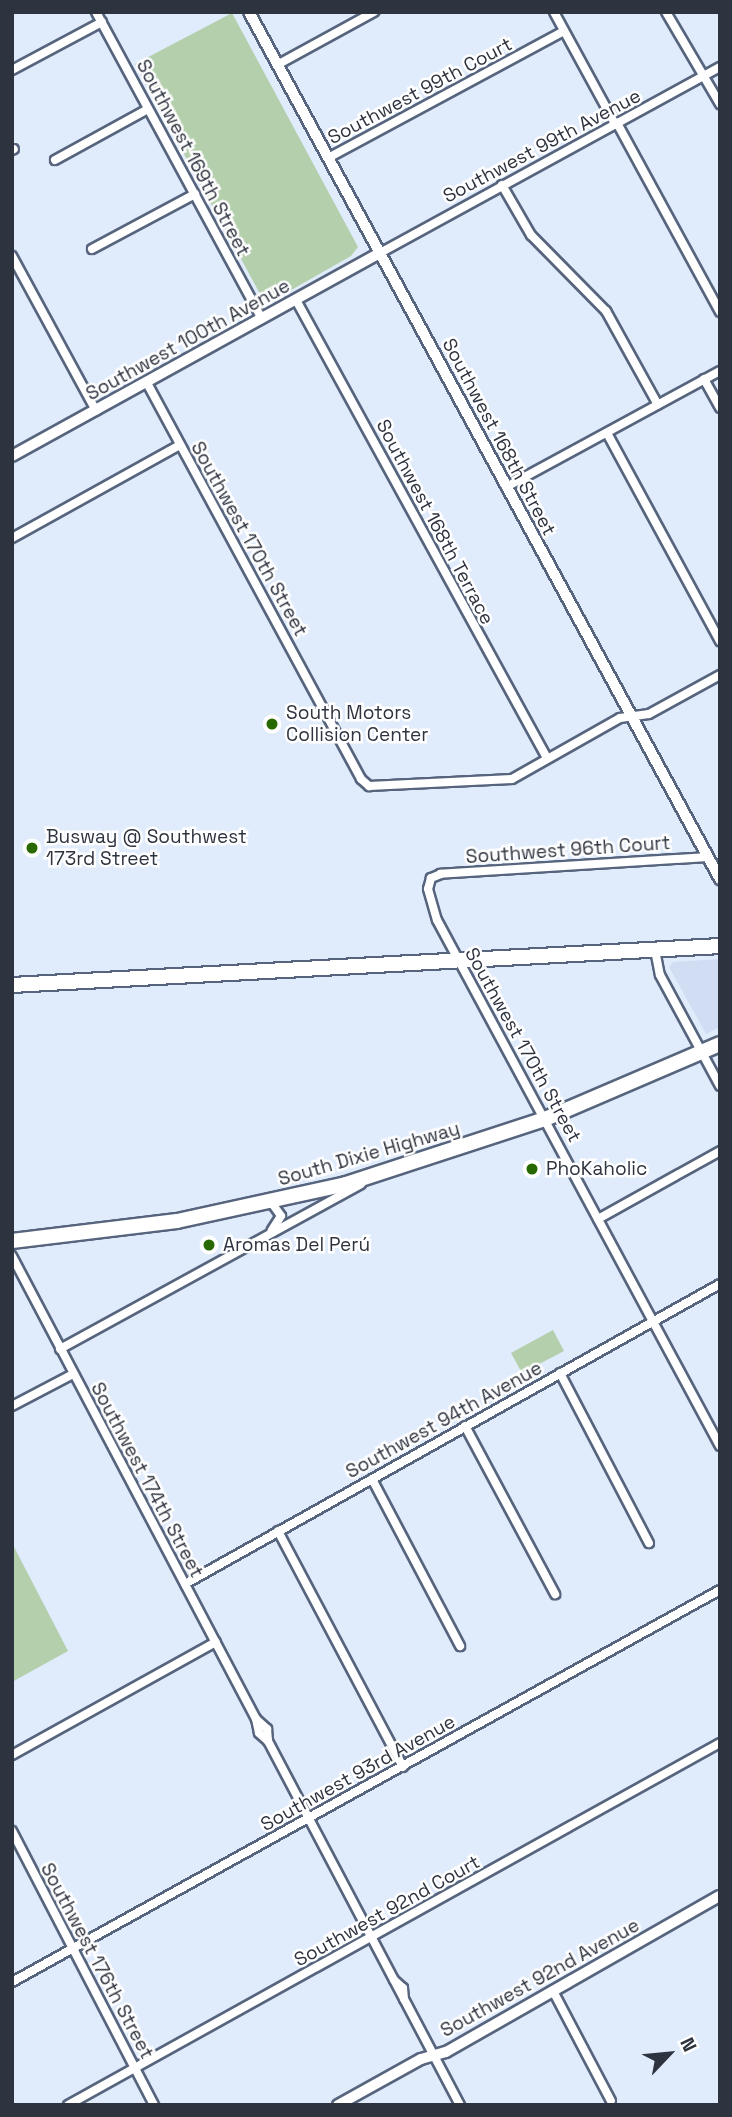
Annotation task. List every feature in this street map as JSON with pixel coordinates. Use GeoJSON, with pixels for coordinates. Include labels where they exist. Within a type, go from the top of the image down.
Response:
{"type":"FeatureCollection","features":[{"type":"Feature","properties":{"kind":"highway"},"geometry":{"type":"LineString","coordinates":[[12,985],[720,946]]}},
{"type":"Feature","properties":{"kind":"highway","name":"South Dixie Highway"},"geometry":{"type":"LineString","coordinates":[[12,1241],[142,1226],[271,1202],[377,1175],[545,1119],[720,1044]]}},
{"type":"Feature","properties":{"kind":"street","name":"Southwest 169th Street"},"geometry":{"type":"LineString","coordinates":[[96,12],[262,319]]}},
{"type":"Feature","properties":{"kind":"street","name":"Southwest 168th Street"},"geometry":{"type":"LineString","coordinates":[[249,12],[630,717],[720,878]]}},
{"type":"Feature","properties":{"kind":"street"},"geometry":{"type":"LineString","coordinates":[[277,65],[374,12]]}},
{"type":"Feature","properties":{"kind":"street"},"geometry":{"type":"LineString","coordinates":[[554,12],[720,312]]}},
{"type":"Feature","properties":{"kind":"street"},"geometry":{"type":"LineString","coordinates":[[666,12],[720,104]]}},
{"type":"Feature","properties":{"kind":"street"},"geometry":{"type":"LineString","coordinates":[[12,70],[102,22]]}},
{"type":"Feature","properties":{"kind":"street","name":"Southwest 99th Court"},"geometry":{"type":"LineString","coordinates":[[328,158],[564,31]]}},
{"type":"Feature","properties":{"kind":"street","name":"Southwest 99th Avenue"},"geometry":{"type":"LineString","coordinates":[[380,253],[720,67]]}},
{"type":"Feature","properties":{"kind":"street"},"geometry":{"type":"LineString","coordinates":[[55,160],[148,109]]}},
{"type":"Feature","properties":{"kind":"street"},"geometry":{"type":"LineString","coordinates":[[502,185],[531,235],[606,311],[658,405]]}},
{"type":"Feature","properties":{"kind":"street"},"geometry":{"type":"LineString","coordinates":[[92,249],[195,194]]}},
{"type":"Feature","properties":{"kind":"street","name":"Southwest 100th Avenue"},"geometry":{"type":"LineString","coordinates":[[12,456],[380,253]]}},
{"type":"Feature","properties":{"kind":"street"},"geometry":{"type":"LineString","coordinates":[[12,256],[96,411]]}},
{"type":"Feature","properties":{"kind":"street","name":"Southwest 168th Terrace"},"geometry":{"type":"LineString","coordinates":[[296,300],[547,758]]}},
{"type":"Feature","properties":{"kind":"street"},"geometry":{"type":"LineString","coordinates":[[506,487],[720,371]]}},
{"type":"Feature","properties":{"kind":"street"},"geometry":{"type":"LineString","coordinates":[[704,379],[720,408]]}},
{"type":"Feature","properties":{"kind":"street","name":"Southwest 170th Street"},"geometry":{"type":"LineString","coordinates":[[147,383],[363,783],[378,788],[500,782],[518,777],[547,758]]}},
{"type":"Feature","properties":{"kind":"street"},"geometry":{"type":"LineString","coordinates":[[607,433],[720,641]]}},
{"type":"Feature","properties":{"kind":"street"},"geometry":{"type":"LineString","coordinates":[[12,538],[180,445]]}},
{"type":"Feature","properties":{"kind":"street"},"geometry":{"type":"LineString","coordinates":[[547,758],[630,717],[649,714],[720,675]]}},
{"type":"Feature","properties":{"kind":"street","name":"Southwest 96th Court"},"geometry":{"type":"LineString","coordinates":[[431,878],[447,873],[708,857]]}},
{"type":"Feature","properties":{"kind":"street","name":"Southwest 170th Street"},"geometry":{"type":"LineString","coordinates":[[431,878],[428,888],[437,920],[718,1440]]}},
{"type":"Feature","properties":{"kind":"street"},"geometry":{"type":"LineString","coordinates":[[656,950],[658,970],[720,1086]]}},
{"type":"Feature","properties":{"kind":"street"},"geometry":{"type":"LineString","coordinates":[[598,1219],[720,1151]]}},
{"type":"Feature","properties":{"kind":"street"},"geometry":{"type":"LineString","coordinates":[[60,1349],[377,1175]]}},
{"type":"Feature","properties":{"kind":"street"},"geometry":{"type":"LineString","coordinates":[[269,1234],[281,1216],[271,1202]]}},
{"type":"Feature","properties":{"kind":"street","name":"Southwest 174th Street"},"geometry":{"type":"LineString","coordinates":[[12,1256],[256,1718],[259,1733],[268,1741],[372,1937],[394,1980],[396,1991],[404,1999],[460,2105]]}},
{"type":"Feature","properties":{"kind":"street","name":"Southwest 94th Avenue"},"geometry":{"type":"LineString","coordinates":[[185,1584],[720,1284]]}},
{"type":"Feature","properties":{"kind":"street"},"geometry":{"type":"LineString","coordinates":[[560,1373],[649,1543]]}},
{"type":"Feature","properties":{"kind":"street"},"geometry":{"type":"LineString","coordinates":[[12,1406],[73,1374]]}},
{"type":"Feature","properties":{"kind":"street"},"geometry":{"type":"LineString","coordinates":[[465,1426],[555,1594]]}},
{"type":"Feature","properties":{"kind":"street"},"geometry":{"type":"LineString","coordinates":[[372,1479],[460,1646]]}},
{"type":"Feature","properties":{"kind":"street"},"geometry":{"type":"LineString","coordinates":[[278,1531],[403,1767]]}},
{"type":"Feature","properties":{"kind":"street","name":"Southwest 93rd Avenue"},"geometry":{"type":"LineString","coordinates":[[12,1982],[720,1590]]}},
{"type":"Feature","properties":{"kind":"street"},"geometry":{"type":"LineString","coordinates":[[12,1755],[216,1642]]}},
{"type":"Feature","properties":{"kind":"street","name":"Southwest 92nd Court"},"geometry":{"type":"LineString","coordinates":[[68,2105],[720,1742]]}},
{"type":"Feature","properties":{"kind":"street","name":"Southwest 176th Street"},"geometry":{"type":"LineString","coordinates":[[12,1831],[154,2105]]}},
{"type":"Feature","properties":{"kind":"street","name":"Southwest 92nd Avenue"},"geometry":{"type":"LineString","coordinates":[[338,2105],[553,1992],[720,1896]]}},
{"type":"Feature","properties":{"kind":"street"},"geometry":{"type":"LineString","coordinates":[[553,1992],[611,2101]]}},
{"type":"Feature","properties":{"kind":"shaded area"},"geometry":{"type":"Polygon","coordinates":[[[720,959],[720,1027],[706,1034],[669,967],[673,962],[720,959]]]}},
{"type":"Feature","properties":{"kind":"green space"},"geometry":{"type":"Polygon","coordinates":[[[232,13],[358,247],[351,256],[270,302],[259,292],[135,64],[232,13]]]}},
{"type":"Feature","properties":{"kind":"green space"},"geometry":{"type":"Polygon","coordinates":[[[553,1330],[564,1351],[522,1373],[511,1353],[553,1330]]]}},
{"type":"Feature","properties":{"kind":"green space"},"geometry":{"type":"Polygon","coordinates":[[[12,1543],[68,1651],[12,1682],[12,1543]]]}},
{"type":"Feature","properties":{"kind":"place","name":"South Motors Collision Center"},"geometry":{"type":"Point","coordinates":[272,724]}},
{"type":"Feature","properties":{"kind":"place","name":"Busway @ Southwest 173rd Street"},"geometry":{"type":"Point","coordinates":[32,848]}},
{"type":"Feature","properties":{"kind":"place","name":"PhoKaholic"},"geometry":{"type":"Point","coordinates":[532,1169]}},
{"type":"Feature","properties":{"kind":"place","name":"Aromas Del Perú"},"geometry":{"type":"Point","coordinates":[209,1245]}}]}
